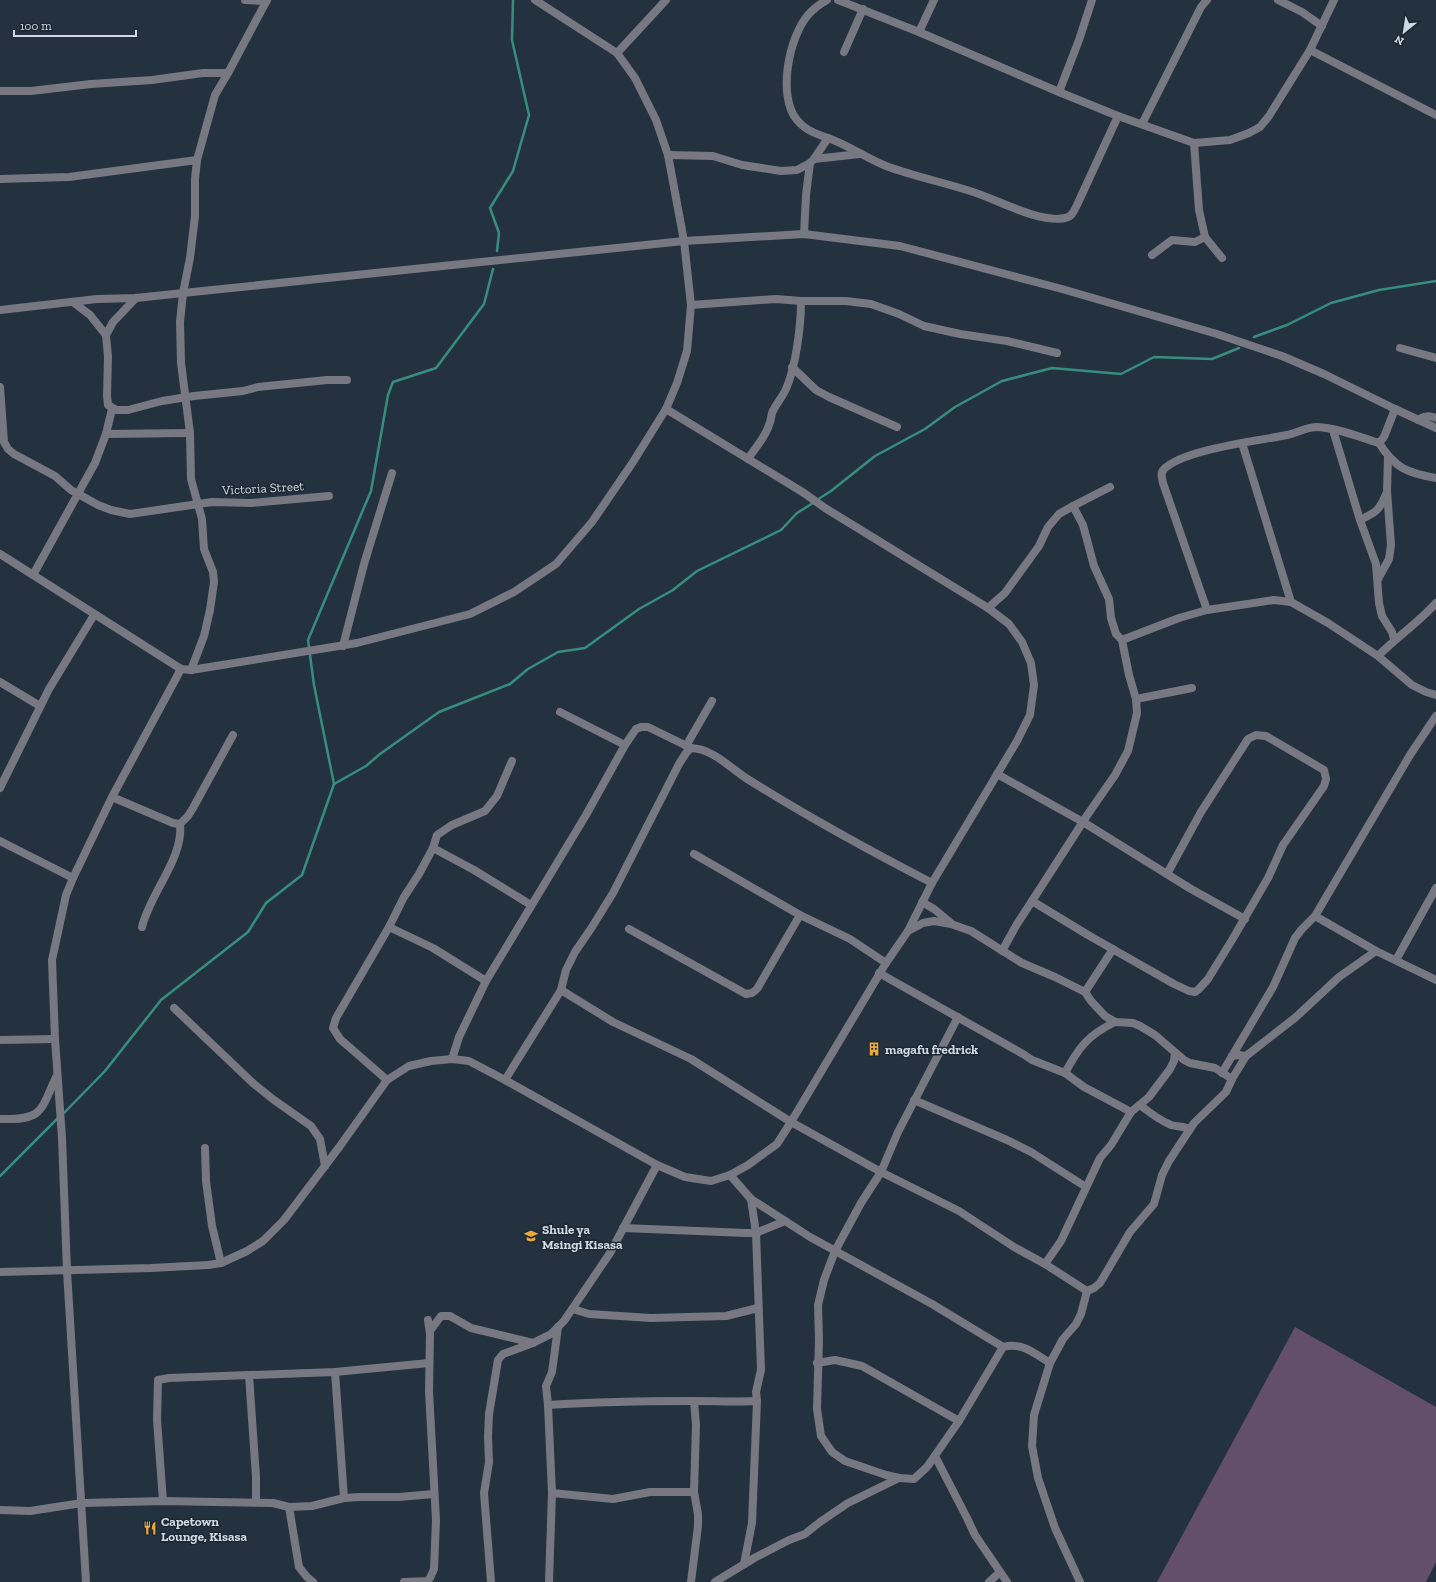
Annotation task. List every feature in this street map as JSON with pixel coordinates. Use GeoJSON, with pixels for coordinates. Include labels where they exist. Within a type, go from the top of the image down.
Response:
{"type":"FeatureCollection","features":[{"type":"Feature","properties":{"kind":"street"},"geometry":{"type":"LineString","coordinates":[[191,670],[204,636],[214,582],[204,549],[202,519],[192,479],[190,434],[182,378],[180,322],[195,216],[195,178],[197,160],[215,95],[266,1],[245,0]]}},
{"type":"Feature","properties":{"kind":"street"},"geometry":{"type":"LineString","coordinates":[[0,554],[181,669],[191,670],[343,646],[470,614],[514,592],[556,564],[592,522],[666,409],[677,383],[687,351],[691,305],[684,241],[668,155],[656,120],[635,78],[617,53],[535,0]]}},
{"type":"Feature","properties":{"kind":"street"},"geometry":{"type":"LineString","coordinates":[[617,53],[666,0]]}},
{"type":"Feature","properties":{"kind":"street"},"geometry":{"type":"LineString","coordinates":[[827,0],[807,15],[800,26],[795,40],[787,68],[786,84],[792,111],[796,120],[810,132],[828,138],[887,166],[972,191],[1035,215],[1042,217],[1066,218],[1071,215],[1077,206],[1118,116]]}},
{"type":"Feature","properties":{"kind":"street"},"geometry":{"type":"LineString","coordinates":[[838,0],[863,9],[1118,116],[1194,143],[1230,140],[1260,127],[1269,116],[1310,50],[1334,0]]}},
{"type":"Feature","properties":{"kind":"street"},"geometry":{"type":"LineString","coordinates":[[918,32],[934,0]]}},
{"type":"Feature","properties":{"kind":"street"},"geometry":{"type":"LineString","coordinates":[[1059,92],[1079,40],[1092,0]]}},
{"type":"Feature","properties":{"kind":"street"},"geometry":{"type":"LineString","coordinates":[[1142,124],[1201,7],[1207,0]]}},
{"type":"Feature","properties":{"kind":"street"},"geometry":{"type":"LineString","coordinates":[[1278,0],[1302,12],[1322,26]]}},
{"type":"Feature","properties":{"kind":"street"},"geometry":{"type":"LineString","coordinates":[[844,52],[863,9]]}},
{"type":"Feature","properties":{"kind":"street"},"geometry":{"type":"LineString","coordinates":[[1310,50],[1436,115]]}},
{"type":"Feature","properties":{"kind":"street"},"geometry":{"type":"LineString","coordinates":[[0,91],[31,91],[91,84],[152,80],[203,73],[228,72]]}},
{"type":"Feature","properties":{"kind":"street"},"geometry":{"type":"LineString","coordinates":[[804,234],[806,195],[812,161],[828,138]]}},
{"type":"Feature","properties":{"kind":"street"},"geometry":{"type":"LineString","coordinates":[[1194,143],[1199,210],[1205,237],[1222,258]]}},
{"type":"Feature","properties":{"kind":"street"},"geometry":{"type":"LineString","coordinates":[[668,155],[713,156],[742,165],[781,171],[797,170],[812,161],[860,154]]}},
{"type":"Feature","properties":{"kind":"street"},"geometry":{"type":"LineString","coordinates":[[0,179],[69,177],[197,160]]}},
{"type":"Feature","properties":{"kind":"street"},"geometry":{"type":"LineString","coordinates":[[0,310],[73,302],[136,298],[684,241],[804,234],[900,246],[1062,289],[1217,334],[1282,356],[1324,374],[1394,410],[1436,428]]}},
{"type":"Feature","properties":{"kind":"street"},"geometry":{"type":"LineString","coordinates":[[1152,255],[1172,240],[1195,242],[1205,237]]}},
{"type":"Feature","properties":{"kind":"street"},"geometry":{"type":"LineString","coordinates":[[106,335],[113,322],[136,298]]}},
{"type":"Feature","properties":{"kind":"street"},"geometry":{"type":"LineString","coordinates":[[691,305],[776,299],[801,301],[846,301],[871,304],[900,314],[924,326],[960,334],[1007,341],[1057,353]]}},
{"type":"Feature","properties":{"kind":"street"},"geometry":{"type":"LineString","coordinates":[[748,459],[770,425],[772,412],[782,399],[787,387],[792,368],[801,314],[801,301]]}},
{"type":"Feature","properties":{"kind":"street"},"geometry":{"type":"LineString","coordinates":[[73,302],[90,315],[106,335],[108,357],[107,396],[108,405],[112,409],[128,410],[162,401],[243,391],[258,387],[327,380],[347,380]]}},
{"type":"Feature","properties":{"kind":"street"},"geometry":{"type":"LineString","coordinates":[[1400,348],[1436,358]]}},
{"type":"Feature","properties":{"kind":"street"},"geometry":{"type":"LineString","coordinates":[[792,368],[816,390],[897,427]]}},
{"type":"Feature","properties":{"kind":"street","name":"Victoria Street"},"geometry":{"type":"LineString","coordinates":[[0,387],[4,442],[8,450],[55,476],[71,490],[111,510],[130,514],[218,502],[251,503],[329,496]]}},
{"type":"Feature","properties":{"kind":"street"},"geometry":{"type":"LineString","coordinates":[[33,575],[95,463],[106,434],[112,409]]}},
{"type":"Feature","properties":{"kind":"street"},"geometry":{"type":"LineString","coordinates":[[0,1272],[166,1267],[221,1262],[247,1251],[272,1233],[288,1216],[387,1080],[409,1066],[431,1061],[452,1059],[469,1061],[657,1165],[685,1178],[711,1181],[730,1175],[748,1166],[777,1144],[879,974],[908,931],[932,883],[997,774],[1030,715],[1034,685],[1031,663],[1022,642],[1009,624],[988,608],[666,409]]}},
{"type":"Feature","properties":{"kind":"street"},"geometry":{"type":"LineString","coordinates":[[1379,443],[1384,437],[1394,410]]}},
{"type":"Feature","properties":{"kind":"street"},"geometry":{"type":"LineString","coordinates":[[1418,420],[1427,416],[1436,418]]}},
{"type":"Feature","properties":{"kind":"street"},"geometry":{"type":"LineString","coordinates":[[1207,610],[1161,475],[1163,470],[1186,456],[1242,443],[1287,435],[1315,427],[1333,430],[1379,443],[1388,457],[1397,465],[1414,473],[1436,478]]}},
{"type":"Feature","properties":{"kind":"street"},"geometry":{"type":"LineString","coordinates":[[1333,430],[1360,520],[1376,564],[1379,603],[1382,616],[1392,632],[1394,639]]}},
{"type":"Feature","properties":{"kind":"street"},"geometry":{"type":"LineString","coordinates":[[106,434],[190,434]]}},
{"type":"Feature","properties":{"kind":"street"},"geometry":{"type":"LineString","coordinates":[[1242,443],[1291,602]]}},
{"type":"Feature","properties":{"kind":"street"},"geometry":{"type":"LineString","coordinates":[[1377,580],[1389,559],[1391,546],[1388,457]]}},
{"type":"Feature","properties":{"kind":"street"},"geometry":{"type":"LineString","coordinates":[[343,646],[364,564],[392,473]]}},
{"type":"Feature","properties":{"kind":"street"},"geometry":{"type":"LineString","coordinates":[[988,608],[1005,593],[1039,546],[1048,527],[1059,514],[1110,488]]}},
{"type":"Feature","properties":{"kind":"street"},"geometry":{"type":"LineString","coordinates":[[1360,520],[1379,509],[1388,491]]}},
{"type":"Feature","properties":{"kind":"street"},"geometry":{"type":"LineString","coordinates":[[1002,952],[1017,924],[1115,775],[1128,751],[1138,713],[1122,640],[1116,634],[1111,618],[1109,599],[1094,566],[1083,525],[1073,506]]}},
{"type":"Feature","properties":{"kind":"street"},"geometry":{"type":"LineString","coordinates":[[1122,640],[1179,618],[1207,610],[1274,600],[1291,602],[1328,623],[1378,656],[1412,685],[1436,695]]}},
{"type":"Feature","properties":{"kind":"street"},"geometry":{"type":"LineString","coordinates":[[1378,656],[1394,639],[1425,615],[1436,602]]}},
{"type":"Feature","properties":{"kind":"street"},"geometry":{"type":"LineString","coordinates":[[0,788],[40,706],[94,615]]}},
{"type":"Feature","properties":{"kind":"street"},"geometry":{"type":"LineString","coordinates":[[86,1582],[67,1271],[52,960],[66,895],[72,878],[112,797],[181,669]]}},
{"type":"Feature","properties":{"kind":"street"},"geometry":{"type":"LineString","coordinates":[[0,682],[40,706]]}},
{"type":"Feature","properties":{"kind":"street"},"geometry":{"type":"LineString","coordinates":[[1136,699],[1192,688]]}},
{"type":"Feature","properties":{"kind":"street"},"geometry":{"type":"LineString","coordinates":[[505,1080],[561,990],[566,970],[575,952],[592,928],[613,893],[712,701]]}},
{"type":"Feature","properties":{"kind":"street"},"geometry":{"type":"LineString","coordinates":[[560,712],[625,745]]}},
{"type":"Feature","properties":{"kind":"street"},"geometry":{"type":"LineString","coordinates":[[1222,1072],[1273,987],[1295,938],[1302,928],[1315,916],[1410,755],[1435,718]]}},
{"type":"Feature","properties":{"kind":"street"},"geometry":{"type":"LineString","coordinates":[[452,1059],[459,1037],[486,981],[586,815],[625,745],[636,729],[641,726],[648,727],[689,747],[698,748],[718,757],[748,780],[878,855],[932,883]]}},
{"type":"Feature","properties":{"kind":"street"},"geometry":{"type":"LineString","coordinates":[[142,927],[147,912],[177,851],[180,839],[180,824],[188,816],[196,803],[233,734]]}},
{"type":"Feature","properties":{"kind":"street"},"geometry":{"type":"LineString","coordinates":[[1032,901],[1174,984],[1189,991],[1195,992],[1199,990],[1208,979],[1245,919],[1275,865],[1284,845],[1324,786],[1326,779],[1324,770],[1266,736],[1256,735],[1248,739],[1201,812],[1167,874]]}},
{"type":"Feature","properties":{"kind":"street"},"geometry":{"type":"LineString","coordinates":[[387,1080],[340,1039],[333,1028],[336,1018],[404,897],[419,874],[437,835],[445,828],[485,812],[496,796],[512,761]]}},
{"type":"Feature","properties":{"kind":"street"},"geometry":{"type":"LineString","coordinates":[[997,774],[1083,822],[1167,874],[1245,919]]}},
{"type":"Feature","properties":{"kind":"street"},"geometry":{"type":"LineString","coordinates":[[112,797],[173,823],[180,824]]}},
{"type":"Feature","properties":{"kind":"street"},"geometry":{"type":"LineString","coordinates":[[0,841],[72,878]]}},
{"type":"Feature","properties":{"kind":"street"},"geometry":{"type":"LineString","coordinates":[[432,848],[452,857],[531,905]]}},
{"type":"Feature","properties":{"kind":"street"},"geometry":{"type":"LineString","coordinates":[[694,854],[800,915],[850,939],[886,963]]}},
{"type":"Feature","properties":{"kind":"street"},"geometry":{"type":"LineString","coordinates":[[1396,960],[1436,888]]}},
{"type":"Feature","properties":{"kind":"street"},"geometry":{"type":"LineString","coordinates":[[922,902],[934,909],[951,924]]}},
{"type":"Feature","properties":{"kind":"street"},"geometry":{"type":"LineString","coordinates":[[629,929],[746,994],[752,993],[757,989],[800,915]]}},
{"type":"Feature","properties":{"kind":"street"},"geometry":{"type":"LineString","coordinates":[[1315,916],[1376,951],[1436,980]]}},
{"type":"Feature","properties":{"kind":"street"},"geometry":{"type":"LineString","coordinates":[[908,931],[923,923],[934,921],[951,924],[971,932],[1022,964],[1055,977],[1085,992],[1090,1001],[1105,1016],[1115,1022],[1133,1023],[1140,1026],[1155,1035],[1175,1053],[1190,1063],[1215,1068],[1232,1079]]}},
{"type":"Feature","properties":{"kind":"street"},"geometry":{"type":"LineString","coordinates":[[389,926],[433,948],[486,981]]}},
{"type":"Feature","properties":{"kind":"street"},"geometry":{"type":"LineString","coordinates":[[1085,992],[1113,949]]}},
{"type":"Feature","properties":{"kind":"street"},"geometry":{"type":"LineString","coordinates":[[561,990],[613,1022],[691,1059],[791,1122],[881,1172],[958,1211],[1014,1247],[1087,1290],[1094,1288],[1100,1283],[1130,1232],[1154,1204],[1162,1175],[1169,1161],[1190,1129],[1207,1109],[1226,1092],[1246,1056],[1296,1017],[1339,977],[1376,951]]}},
{"type":"Feature","properties":{"kind":"street"},"geometry":{"type":"LineString","coordinates":[[879,974],[958,1017],[1032,1060],[1065,1073],[1084,1087],[1131,1112]]}},
{"type":"Feature","properties":{"kind":"street"},"geometry":{"type":"LineString","coordinates":[[174,1008],[254,1084],[311,1126],[320,1139],[325,1166]]}},
{"type":"Feature","properties":{"kind":"street"},"geometry":{"type":"LineString","coordinates":[[958,1017],[914,1100],[881,1172],[861,1203],[835,1251],[824,1280],[818,1304],[819,1340],[817,1363],[817,1409],[818,1425],[821,1436],[832,1452],[845,1461],[899,1478],[910,1479],[917,1477],[927,1467],[959,1421],[1003,1347],[1012,1344],[1019,1346],[1050,1363]]}},
{"type":"Feature","properties":{"kind":"street"},"geometry":{"type":"LineString","coordinates":[[1065,1073],[1078,1051],[1093,1034],[1115,1022]]}},
{"type":"Feature","properties":{"kind":"street"},"geometry":{"type":"LineString","coordinates":[[0,1040],[55,1039]]}},
{"type":"Feature","properties":{"kind":"street"},"geometry":{"type":"LineString","coordinates":[[1045,1264],[1061,1241],[1100,1158],[1112,1145],[1131,1112],[1149,1098],[1170,1069],[1174,1061],[1175,1053]]}},
{"type":"Feature","properties":{"kind":"street"},"geometry":{"type":"LineString","coordinates":[[1232,1056],[1246,1056]]}},
{"type":"Feature","properties":{"kind":"street"},"geometry":{"type":"LineString","coordinates":[[0,1120],[28,1118],[38,1112],[43,1105],[57,1075]]}},
{"type":"Feature","properties":{"kind":"street"},"geometry":{"type":"LineString","coordinates":[[914,1100],[1008,1140],[1031,1152],[1086,1187]]}},
{"type":"Feature","properties":{"kind":"street"},"geometry":{"type":"LineString","coordinates":[[1140,1105],[1153,1115],[1172,1125],[1184,1126],[1190,1129]]}},
{"type":"Feature","properties":{"kind":"street"},"geometry":{"type":"LineString","coordinates":[[205,1148],[206,1181],[212,1226],[221,1262]]}},
{"type":"Feature","properties":{"kind":"street"},"geometry":{"type":"LineString","coordinates":[[492,1582],[484,1493],[489,1462],[489,1414],[498,1360],[503,1354],[533,1343],[551,1334],[564,1321],[610,1253],[657,1165]]}},
{"type":"Feature","properties":{"kind":"street"},"geometry":{"type":"LineString","coordinates":[[730,1175],[751,1199],[785,1221],[835,1251],[932,1304],[1003,1347]]}},
{"type":"Feature","properties":{"kind":"street"},"geometry":{"type":"LineString","coordinates":[[744,1564],[752,1524],[757,1401],[756,1392],[761,1370],[756,1232],[751,1199]]}},
{"type":"Feature","properties":{"kind":"street"},"geometry":{"type":"LineString","coordinates":[[624,1228],[746,1234],[756,1232],[785,1221]]}},
{"type":"Feature","properties":{"kind":"street"},"geometry":{"type":"LineString","coordinates":[[1080,1582],[1055,1528],[1038,1478],[1032,1446],[1034,1414],[1050,1363],[1063,1339],[1076,1324],[1081,1314],[1087,1290]]}},
{"type":"Feature","properties":{"kind":"street"},"geometry":{"type":"LineString","coordinates":[[573,1309],[588,1314],[651,1318],[726,1316],[758,1308]]}},
{"type":"Feature","properties":{"kind":"street"},"geometry":{"type":"LineString","coordinates":[[430,1331],[441,1316],[450,1316],[472,1328],[533,1343]]}},
{"type":"Feature","properties":{"kind":"street"},"geometry":{"type":"LineString","coordinates":[[404,1582],[426,1581],[433,1574],[434,1569],[436,1520],[428,1363],[430,1331],[428,1320]]}},
{"type":"Feature","properties":{"kind":"street"},"geometry":{"type":"LineString","coordinates":[[549,1582],[552,1493],[546,1386],[552,1372],[558,1327]]}},
{"type":"Feature","properties":{"kind":"street"},"geometry":{"type":"LineString","coordinates":[[817,1363],[835,1360],[862,1366],[959,1421]]}},
{"type":"Feature","properties":{"kind":"street"},"geometry":{"type":"LineString","coordinates":[[163,1501],[157,1420],[158,1380],[335,1372],[428,1363]]}},
{"type":"Feature","properties":{"kind":"street"},"geometry":{"type":"LineString","coordinates":[[335,1372],[344,1498]]}},
{"type":"Feature","properties":{"kind":"street"},"geometry":{"type":"LineString","coordinates":[[249,1376],[256,1502]]}},
{"type":"Feature","properties":{"kind":"street"},"geometry":{"type":"LineString","coordinates":[[548,1405],[694,1401],[757,1401]]}},
{"type":"Feature","properties":{"kind":"street"},"geometry":{"type":"LineString","coordinates":[[691,1582],[698,1526],[698,1514],[694,1492],[696,1425],[694,1401]]}},
{"type":"Feature","properties":{"kind":"street"},"geometry":{"type":"LineString","coordinates":[[935,1456],[968,1518],[975,1535],[1007,1582]]}},
{"type":"Feature","properties":{"kind":"street"},"geometry":{"type":"LineString","coordinates":[[715,1582],[744,1564],[805,1534],[848,1503],[899,1478]]}},
{"type":"Feature","properties":{"kind":"street"},"geometry":{"type":"LineString","coordinates":[[552,1493],[613,1499],[650,1492],[694,1492]]}},
{"type":"Feature","properties":{"kind":"street"},"geometry":{"type":"LineString","coordinates":[[0,1510],[30,1511],[82,1503],[163,1501],[243,1504],[256,1502],[273,1503],[289,1507],[312,1506],[344,1498],[376,1496],[399,1497],[434,1494]]}},
{"type":"Feature","properties":{"kind":"street"},"geometry":{"type":"LineString","coordinates":[[289,1507],[299,1567],[306,1577],[313,1582]]}},
{"type":"Feature","properties":{"kind":"street"},"geometry":{"type":"LineString","coordinates":[[989,1582],[1000,1572]]}},
{"type":"Feature","properties":{"kind":"shaded area"},"geometry":{"type":"Polygon","coordinates":[[[1295,1327],[1436,1407],[1436,1562],[1426,1582],[1157,1582],[1295,1327]]]}},
{"type":"Feature","properties":{"kind":"waterway"},"geometry":{"type":"LineString","coordinates":[[497,251],[499,233],[490,208],[513,171],[529,115],[512,40],[513,0]]}},
{"type":"Feature","properties":{"kind":"waterway"},"geometry":{"type":"LineString","coordinates":[[63,1114],[105,1071],[161,1000],[248,932],[266,903],[302,875],[334,784],[314,685],[308,640],[371,491],[388,395],[393,382],[436,368],[484,304],[493,269]]}},
{"type":"Feature","properties":{"kind":"waterway"},"geometry":{"type":"LineString","coordinates":[[1254,337],[1287,325],[1331,303],[1379,290],[1436,281]]}},
{"type":"Feature","properties":{"kind":"waterway"},"geometry":{"type":"LineString","coordinates":[[817,500],[831,491],[875,456],[925,429],[955,407],[1002,381],[1052,368],[1121,374],[1154,357],[1212,359],[1239,348]]}},
{"type":"Feature","properties":{"kind":"waterway"},"geometry":{"type":"LineString","coordinates":[[334,784],[366,766],[380,754],[439,712],[510,684],[528,669],[558,652],[585,648],[639,609],[673,590],[697,571],[781,530],[797,513],[813,503]]}},
{"type":"Feature","properties":{"kind":"waterway"},"geometry":{"type":"LineString","coordinates":[[0,1176],[58,1118]]}},
{"type":"Feature","properties":{"kind":"place","name":"magafu fredrick"},"geometry":{"type":"Point","coordinates":[874,1049]}},
{"type":"Feature","properties":{"kind":"place","name":"Shule ya Msingi Kisasa"},"geometry":{"type":"Point","coordinates":[531,1236]}},
{"type":"Feature","properties":{"kind":"place","name":"Capetown Lounge, Kisasa"},"geometry":{"type":"Point","coordinates":[150,1528]}}]}
